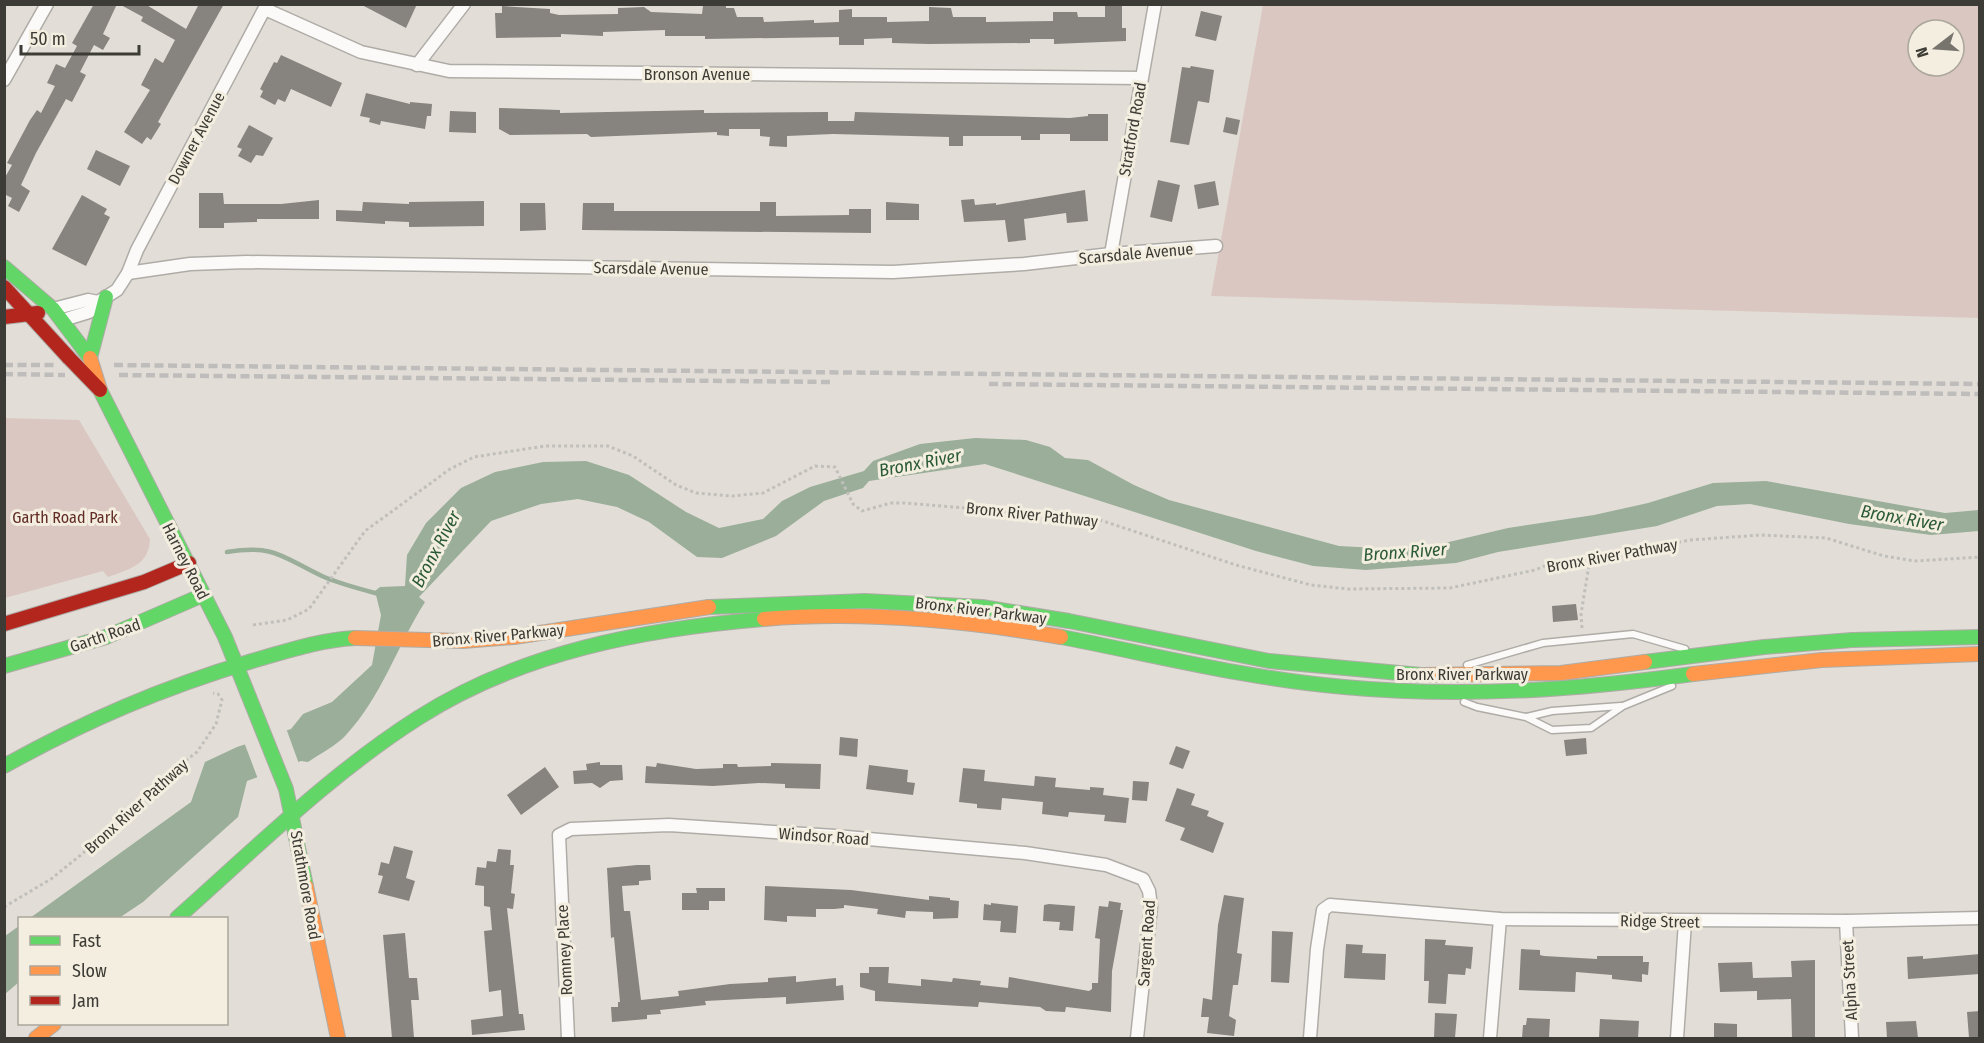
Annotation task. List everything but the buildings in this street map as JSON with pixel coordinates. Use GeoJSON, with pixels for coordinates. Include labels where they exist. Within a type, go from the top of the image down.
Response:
{"type":"FeatureCollection","features":[{"type":"Feature","properties":{"kind":"main road","name":"Harney Road"},"geometry":{"type":"LineString","coordinates":[[4,267],[53,309],[90,358],[106,404],[189,563],[238,665],[265,735]]}},
{"type":"Feature","properties":{"kind":"main road","name":"Harney Road"},"geometry":{"type":"LineString","coordinates":[[4,287],[100,390]]}},
{"type":"Feature","properties":{"kind":"main road"},"geometry":{"type":"LineString","coordinates":[[90,358],[102,300]]}},
{"type":"Feature","properties":{"kind":"main road"},"geometry":{"type":"LineString","coordinates":[[4,317],[31,315],[53,309]]}},
{"type":"Feature","properties":{"kind":"main road"},"geometry":{"type":"LineString","coordinates":[[31,315],[63,320]]}},
{"type":"Feature","properties":{"kind":"main road"},"geometry":{"type":"LineString","coordinates":[[4,624],[144,582],[189,563]]}},
{"type":"Feature","properties":{"kind":"main road","name":"Garth Road"},"geometry":{"type":"LineString","coordinates":[[4,666],[63,650],[152,619],[203,595]]}},
{"type":"Feature","properties":{"kind":"main road","name":"Bronx River Parkway"},"geometry":{"type":"LineString","coordinates":[[4,766],[60,734],[122,705],[179,683],[323,640],[345,638],[463,641],[514,638],[717,606],[826,601],[904,602],[982,607],[1289,663],[1358,671],[1444,675],[1561,673],[1814,643],[1980,637]]}},
{"type":"Feature","properties":{"kind":"main road","name":"Bronx River Parkway"},"geometry":{"type":"LineString","coordinates":[[178,917],[294,816],[395,735],[474,686],[522,666],[570,651],[636,635],[693,626],[810,618],[955,622],[1051,636],[1274,679],[1360,689],[1444,693],[1568,689],[1827,659],[1980,654]]}},
{"type":"Feature","properties":{"kind":"main road","name":"Strathmore Road"},"geometry":{"type":"LineString","coordinates":[[265,735],[294,816],[311,918],[338,1038]]}},
{"type":"Feature","properties":{"kind":"main road"},"geometry":{"type":"LineString","coordinates":[[36,1038],[52,1025]]}},
{"type":"Feature","properties":{"kind":"street"},"geometry":{"type":"LineString","coordinates":[[4,80],[47,4]]}},
{"type":"Feature","properties":{"kind":"street"},"geometry":{"type":"LineString","coordinates":[[417,65],[464,4]]}},
{"type":"Feature","properties":{"kind":"street","name":"Stratford Road"},"geometry":{"type":"LineString","coordinates":[[1111,254],[1155,4]]}},
{"type":"Feature","properties":{"kind":"street","name":"Bronson Avenue"},"geometry":{"type":"LineString","coordinates":[[266,7],[361,52],[417,65],[475,72],[1141,78]]}},
{"type":"Feature","properties":{"kind":"street","name":"Downer Avenue"},"geometry":{"type":"LineString","coordinates":[[128,273],[137,250],[266,7]]}},
{"type":"Feature","properties":{"kind":"street","name":"Scarsdale Avenue"},"geometry":{"type":"LineString","coordinates":[[128,273],[190,264],[247,262],[893,272],[1024,264],[1111,254],[1216,246]]}},
{"type":"Feature","properties":{"kind":"street"},"geometry":{"type":"LineString","coordinates":[[63,320],[90,312],[117,290],[128,273]]}},
{"type":"Feature","properties":{"kind":"street"},"geometry":{"type":"LineString","coordinates":[[53,309],[88,300],[102,300]]}},
{"type":"Feature","properties":{"kind":"street","name":"Windsor Road"},"geometry":{"type":"LineString","coordinates":[[558,861],[559,835],[571,829],[669,825],[835,836],[1025,854],[1116,868]]}},
{"type":"Feature","properties":{"kind":"street","name":"Romney Place"},"geometry":{"type":"LineString","coordinates":[[558,861],[568,1038]]}},
{"type":"Feature","properties":{"kind":"street","name":"Sargent Road"},"geometry":{"type":"LineString","coordinates":[[1116,868],[1143,879],[1149,891],[1151,907],[1137,1038]]}},
{"type":"Feature","properties":{"kind":"street","name":"Ridge Street"},"geometry":{"type":"LineString","coordinates":[[1310,1038],[1317,949],[1323,910],[1330,905],[1341,904],[1500,919],[1685,922],[1980,918]]}},
{"type":"Feature","properties":{"kind":"street"},"geometry":{"type":"LineString","coordinates":[[1490,1038],[1500,919]]}},
{"type":"Feature","properties":{"kind":"street","name":"Alpha Street"},"geometry":{"type":"LineString","coordinates":[[1846,921],[1852,1038]]}},
{"type":"Feature","properties":{"kind":"street"},"geometry":{"type":"LineString","coordinates":[[1677,1038],[1685,922]]}},
{"type":"Feature","properties":{"kind":"lane"},"geometry":{"type":"LineString","coordinates":[[1444,675],[1474,662],[1543,643],[1633,634],[1706,654]]}},
{"type":"Feature","properties":{"kind":"lane"},"geometry":{"type":"LineString","coordinates":[[1444,693],[1477,707],[1526,717],[1552,729],[1591,728],[1623,706],[1707,672]]}},
{"type":"Feature","properties":{"kind":"lane"},"geometry":{"type":"LineString","coordinates":[[1526,717],[1552,711],[1623,706]]}},
{"type":"Feature","properties":{"kind":"path","name":"Bronx River Pathway"},"geometry":{"type":"LineString","coordinates":[[253,625],[299,616],[320,596],[336,569],[371,526],[450,469],[474,457],[545,446],[608,446],[633,456],[676,485],[696,493],[732,496],[763,493],[815,466],[835,466],[853,504],[862,511],[891,503],[905,503],[1097,519],[1271,575],[1311,585],[1347,589],[1450,588],[1535,570],[1554,562],[1590,559],[1690,540],[1761,535],[1826,538],[1884,556],[1915,561],[1980,557]]}},
{"type":"Feature","properties":{"kind":"path"},"geometry":{"type":"LineString","coordinates":[[1584,639],[1581,614],[1590,559]]}},
{"type":"Feature","properties":{"kind":"path","name":"Bronx River Pathway"},"geometry":{"type":"LineString","coordinates":[[4,907],[51,879],[82,854],[203,745],[216,724],[222,700],[218,694],[207,694]]}},
{"type":"Feature","properties":{"kind":"green space"},"geometry":{"type":"Polygon","coordinates":[[[1263,5],[1979,5],[1979,318],[1211,296],[1263,5]]]}},
{"type":"Feature","properties":{"kind":"green space","name":"Garth Road Park"},"geometry":{"type":"Polygon","coordinates":[[[4,418],[79,420],[150,539],[146,555],[137,565],[108,577],[103,571],[5,598],[4,418]]]}},
{"type":"Feature","properties":{"kind":"water","name":"Bronx River"},"geometry":{"type":"Polygon","coordinates":[[[975,438],[1026,440],[1050,447],[1065,458],[1088,460],[1134,485],[1169,500],[1339,546],[1396,549],[1432,546],[1508,528],[1594,515],[1648,503],[1713,483],[1766,481],[1945,513],[1979,510],[1979,531],[1931,535],[1849,524],[1750,504],[1717,506],[1657,526],[1498,552],[1456,563],[1366,570],[1313,566],[1256,551],[985,464],[869,481],[863,488],[824,501],[776,536],[722,558],[697,557],[649,522],[617,507],[578,499],[541,504],[491,521],[419,597],[425,602],[370,704],[346,735],[308,762],[301,761],[247,781],[238,817],[143,902],[120,917],[31,917],[191,802],[205,762],[237,747],[291,729],[303,714],[332,702],[372,665],[381,615],[375,591],[380,587],[405,586],[407,555],[426,523],[461,488],[495,472],[543,462],[586,461],[629,475],[686,512],[719,528],[763,519],[782,501],[810,487],[864,471],[873,461],[920,444],[975,438]]]}},
{"type":"Feature","properties":{"kind":"water"},"geometry":{"type":"Polygon","coordinates":[[[18,927],[18,983],[5,994],[5,936],[18,927]]]}},
{"type":"Feature","properties":{"kind":"pier"},"geometry":{"type":"Polygon","coordinates":[[[286,728],[299,764],[258,779],[244,742],[286,728]]]}},
{"type":"Feature","properties":{"kind":"waterway"},"geometry":{"type":"LineString","coordinates":[[227,552],[267,551],[287,558],[329,579],[379,594]]}},
{"type":"Feature","properties":{"kind":"railway"},"geometry":{"type":"LineString","coordinates":[[4,365],[57,365]]}},
{"type":"Feature","properties":{"kind":"railway"},"geometry":{"type":"LineString","coordinates":[[114,365],[1980,384]]}},
{"type":"Feature","properties":{"kind":"railway"},"geometry":{"type":"LineString","coordinates":[[4,374],[65,375]]}},
{"type":"Feature","properties":{"kind":"railway"},"geometry":{"type":"LineString","coordinates":[[119,375],[833,382]]}},
{"type":"Feature","properties":{"kind":"railway"},"geometry":{"type":"LineString","coordinates":[[989,384],[1980,394]]}},
{"type":"Feature","properties":{"kind":"traffic: fast"},"geometry":{"type":"LineString","coordinates":[[4,267],[53,309],[90,358]]}},
{"type":"Feature","properties":{"kind":"traffic: fast"},"geometry":{"type":"LineString","coordinates":[[90,358],[106,297]]}},
{"type":"Feature","properties":{"kind":"traffic: fast"},"geometry":{"type":"LineString","coordinates":[[100,390],[225,637],[286,789],[306,886]]}},
{"type":"Feature","properties":{"kind":"traffic: fast"},"geometry":{"type":"LineString","coordinates":[[4,666],[106,637],[203,595]]}},
{"type":"Feature","properties":{"kind":"traffic: fast"},"geometry":{"type":"LineString","coordinates":[[709,607],[865,601],[982,607],[1069,621],[1269,661],[1421,675]]}},
{"type":"Feature","properties":{"kind":"traffic: fast"},"geometry":{"type":"LineString","coordinates":[[178,917],[294,813],[354,763],[418,718],[458,695],[541,660],[629,637],[674,629],[764,619]]}},
{"type":"Feature","properties":{"kind":"traffic: fast"},"geometry":{"type":"LineString","coordinates":[[1061,637],[1272,678],[1388,690],[1519,691],[1693,674]]}},
{"type":"Feature","properties":{"kind":"traffic: fast"},"geometry":{"type":"LineString","coordinates":[[1645,662],[1764,647],[1852,640],[1980,637]]}},
{"type":"Feature","properties":{"kind":"traffic: fast"},"geometry":{"type":"LineString","coordinates":[[4,766],[125,706],[187,682],[303,647],[355,638]]}},
{"type":"Feature","properties":{"kind":"traffic: slow"},"geometry":{"type":"LineString","coordinates":[[90,358],[100,390]]}},
{"type":"Feature","properties":{"kind":"traffic: slow"},"geometry":{"type":"LineString","coordinates":[[355,638],[463,641],[514,637],[709,607]]}},
{"type":"Feature","properties":{"kind":"traffic: slow"},"geometry":{"type":"LineString","coordinates":[[764,619],[838,616],[913,619],[987,626],[1061,637]]}},
{"type":"Feature","properties":{"kind":"traffic: slow"},"geometry":{"type":"LineString","coordinates":[[1693,674],[1822,660],[1980,654]]}},
{"type":"Feature","properties":{"kind":"traffic: slow"},"geometry":{"type":"LineString","coordinates":[[1421,675],[1561,673],[1645,662]]}},
{"type":"Feature","properties":{"kind":"traffic: slow"},"geometry":{"type":"LineString","coordinates":[[306,886],[338,1038]]}},
{"type":"Feature","properties":{"kind":"traffic: slow"},"geometry":{"type":"LineString","coordinates":[[36,1038],[53,1025]]}},
{"type":"Feature","properties":{"kind":"traffic: jam"},"geometry":{"type":"LineString","coordinates":[[4,287],[69,358]]}},
{"type":"Feature","properties":{"kind":"traffic: jam"},"geometry":{"type":"LineString","coordinates":[[4,317],[38,313]]}},
{"type":"Feature","properties":{"kind":"traffic: jam"},"geometry":{"type":"LineString","coordinates":[[69,358],[100,390]]}},
{"type":"Feature","properties":{"kind":"traffic: jam"},"geometry":{"type":"LineString","coordinates":[[4,624],[144,582],[189,563]]}}]}
